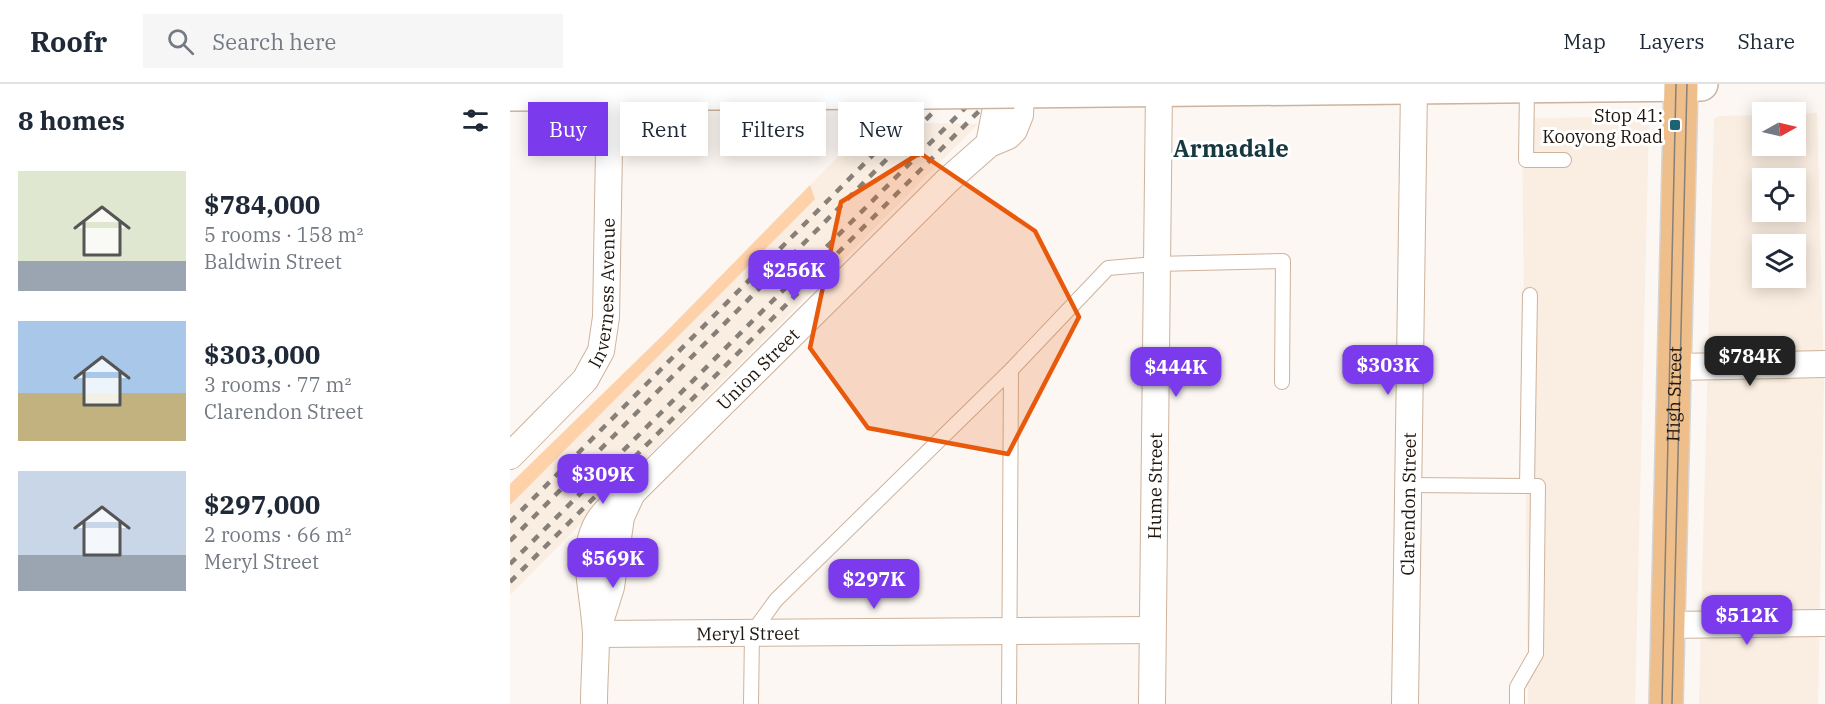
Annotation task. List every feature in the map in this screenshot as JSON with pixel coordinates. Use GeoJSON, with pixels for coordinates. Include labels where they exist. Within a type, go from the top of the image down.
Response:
{"type":"FeatureCollection","features":[{"type":"Feature","properties":{"kind":"main road","name":"High Street"},"geometry":{"type":"LineString","coordinates":[[1666,704],[1681,84]]}},
{"type":"Feature","properties":{"kind":"street"},"geometry":{"type":"LineString","coordinates":[[510,94],[864,88],[931,89],[1010,97],[1149,88],[1414,88],[1701,84]]}},
{"type":"Feature","properties":{"kind":"street","name":"Hume Street"},"geometry":{"type":"LineString","coordinates":[[1149,88],[1155,264],[1152,704]]}},
{"type":"Feature","properties":{"kind":"street","name":"Clarendon Street"},"geometry":{"type":"LineString","coordinates":[[1405,704],[1414,88]]}},
{"type":"Feature","properties":{"kind":"street","name":"Inverness Avenue"},"geometry":{"type":"LineString","coordinates":[[510,456],[585,380],[601,351],[606,317],[610,94]]}},
{"type":"Feature","properties":{"kind":"street","name":"Union Street"},"geometry":{"type":"LineString","coordinates":[[594,704],[596,634],[611,587],[621,517],[632,493],[947,181],[989,144],[1008,136],[1014,130],[1020,115],[1010,97]]}},
{"type":"Feature","properties":{"kind":"street"},"geometry":{"type":"LineString","coordinates":[[1675,367],[1825,364]]}},
{"type":"Feature","properties":{"kind":"street"},"geometry":{"type":"LineString","coordinates":[[1668,625],[1825,623]]}},
{"type":"Feature","properties":{"kind":"street","name":"Meryl Street"},"geometry":{"type":"LineString","coordinates":[[596,634],[1152,630]]}},
{"type":"Feature","properties":{"kind":"lane"},"geometry":{"type":"LineString","coordinates":[[1527,87],[1526,160],[1564,160]]}},
{"type":"Feature","properties":{"kind":"lane"},"geometry":{"type":"LineString","coordinates":[[751,704],[752,633],[776,600],[1011,370],[1108,268],[1155,264],[1283,261],[1282,382]]}},
{"type":"Feature","properties":{"kind":"lane"},"geometry":{"type":"LineString","coordinates":[[1527,486],[1530,295]]}},
{"type":"Feature","properties":{"kind":"lane"},"geometry":{"type":"LineString","coordinates":[[1009,704],[1011,370]]}},
{"type":"Feature","properties":{"kind":"lane"},"geometry":{"type":"LineString","coordinates":[[1409,485],[1538,486],[1536,654],[1517,687],[1517,704]]}},
{"type":"Feature","properties":{"kind":"highlighted area"},"geometry":{"type":"Polygon","coordinates":[[[920,153],[1035,231],[1079,317],[1008,454],[868,428],[810,348],[841,202],[920,153]]]}},
{"type":"Feature","properties":{"kind":"shaded area"},"geometry":{"type":"Polygon","coordinates":[[[1817,113],[1824,381],[1818,704],[1699,704],[1714,119],[1719,116],[1752,115],[1752,156],[1806,156],[1806,114],[1817,113]]]}},
{"type":"Feature","properties":{"kind":"shaded area"},"geometry":{"type":"Polygon","coordinates":[[[1643,117],[1649,122],[1635,704],[1528,704],[1522,118],[1643,117]]]}},
{"type":"Feature","properties":{"kind":"shaded area"},"geometry":{"type":"Polygon","coordinates":[[[924,123],[978,124],[510,595],[510,484],[666,332],[839,156],[924,156],[924,123]]]}},
{"type":"Feature","properties":{"kind":"shaded area"},"geometry":{"type":"Polygon","coordinates":[[[810,185],[815,199],[510,505],[510,484],[666,332],[810,185]]]}},
{"type":"Feature","properties":{"kind":"tram line"},"geometry":{"type":"LineString","coordinates":[[1662,704],[1676,84]]}},
{"type":"Feature","properties":{"kind":"tram line"},"geometry":{"type":"LineString","coordinates":[[1672,704],[1687,84]]}},
{"type":"Feature","properties":{"kind":"railway"},"geometry":{"type":"LineString","coordinates":[[510,522],[943,84]]}},
{"type":"Feature","properties":{"kind":"railway"},"geometry":{"type":"LineString","coordinates":[[510,541],[961,84]]}},
{"type":"Feature","properties":{"kind":"railway"},"geometry":{"type":"LineString","coordinates":[[510,564],[989,84]]}},
{"type":"Feature","properties":{"kind":"railway"},"geometry":{"type":"LineString","coordinates":[[510,582],[1006,84]]}},
{"type":"Feature","properties":{"kind":"place","name":"Stop 41: Kooyong Road"},"geometry":{"type":"Point","coordinates":[1675,125]}},
{"type":"Feature","properties":{"kind":"district","name":"Armadale"},"geometry":{"type":"Point","coordinates":[1231,148]}}]}
